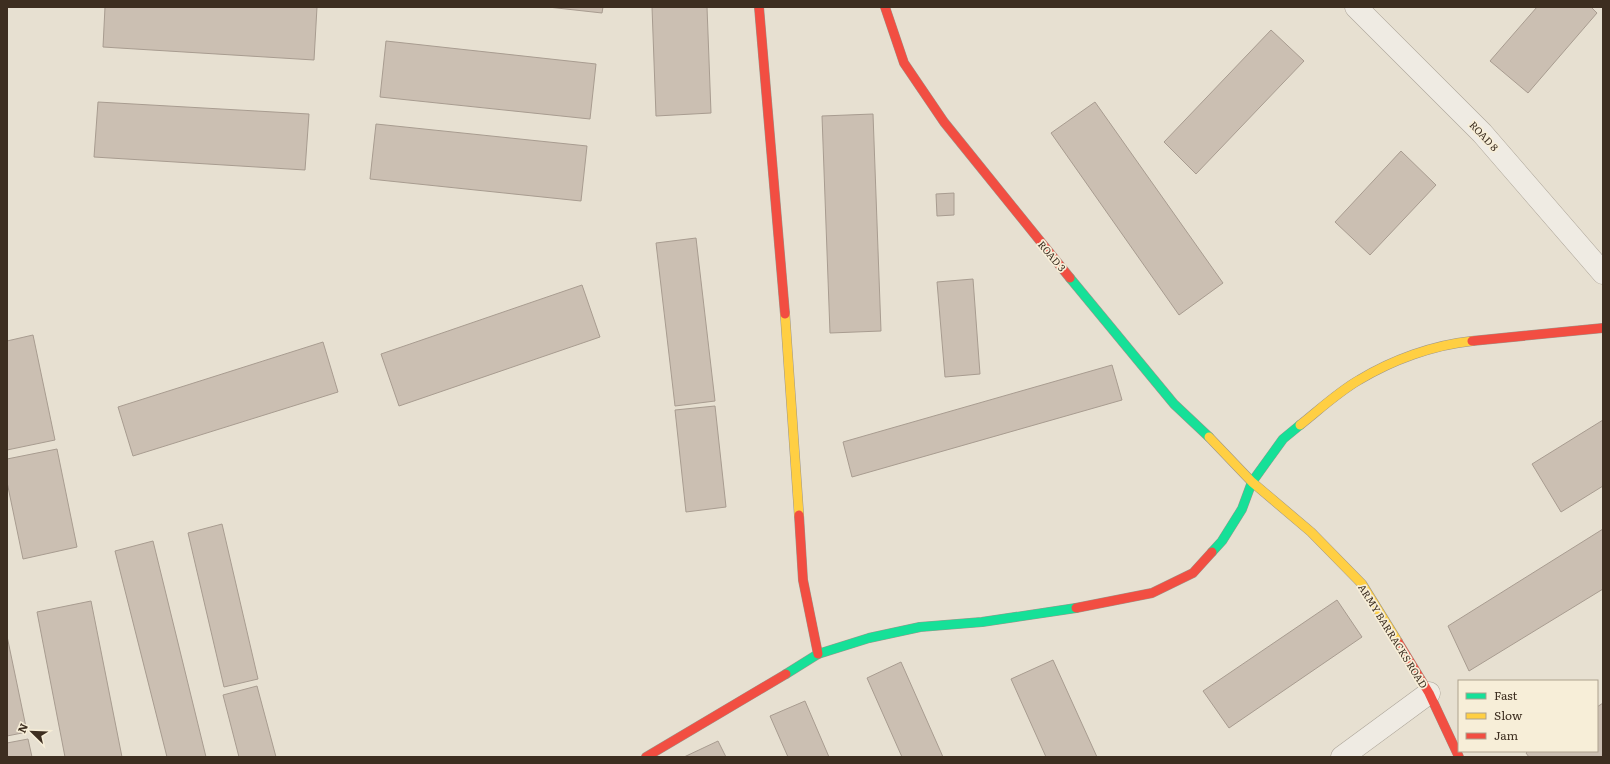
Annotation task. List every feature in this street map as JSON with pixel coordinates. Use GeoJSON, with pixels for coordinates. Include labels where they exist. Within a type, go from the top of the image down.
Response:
{"type":"FeatureCollection","features":[{"type":"Feature","properties":{"kind":"street"},"geometry":{"type":"LineString","coordinates":[[759,7],[791,388],[803,580],[818,654]]}},
{"type":"Feature","properties":{"kind":"street","name":"ROAD 3"},"geometry":{"type":"LineString","coordinates":[[885,7],[904,63],[944,122],[1009,204],[1174,404],[1208,435],[1252,482]]}},
{"type":"Feature","properties":{"kind":"street","name":"ROAD 8"},"geometry":{"type":"LineString","coordinates":[[1356,7],[1482,133],[1603,274]]}},
{"type":"Feature","properties":{"kind":"street"},"geometry":{"type":"LineString","coordinates":[[646,757],[764,688],[818,654],[869,638],[920,627],[982,622],[1057,612],[1152,593],[1192,573],[1222,541],[1242,509],[1252,482],[1283,439],[1358,380],[1401,359],[1452,343],[1603,328]]}},
{"type":"Feature","properties":{"kind":"street","name":"ARMY BARRACKS ROAD"},"geometry":{"type":"LineString","coordinates":[[1252,482],[1311,532],[1362,584],[1429,693],[1459,757]]}},
{"type":"Feature","properties":{"kind":"street"},"geometry":{"type":"LineString","coordinates":[[1342,757],[1429,693]]}},
{"type":"Feature","properties":{"kind":"building"},"geometry":{"type":"Polygon","coordinates":[[[105,7],[317,7],[314,60],[103,47],[105,7]]]}},
{"type":"Feature","properties":{"kind":"building"},"geometry":{"type":"Polygon","coordinates":[[[548,7],[603,7],[602,13],[548,7]]]}},
{"type":"Feature","properties":{"kind":"building"},"geometry":{"type":"Polygon","coordinates":[[[652,7],[707,7],[711,113],[656,116],[652,7]]]}},
{"type":"Feature","properties":{"kind":"building"},"geometry":{"type":"Polygon","coordinates":[[[1537,7],[1591,7],[1597,13],[1528,93],[1490,61],[1537,7]]]}},
{"type":"Feature","properties":{"kind":"building"},"geometry":{"type":"Polygon","coordinates":[[[1271,30],[1304,61],[1196,174],[1164,142],[1271,30]]]}},
{"type":"Feature","properties":{"kind":"building"},"geometry":{"type":"Polygon","coordinates":[[[386,41],[596,64],[590,119],[380,97],[386,41]]]}},
{"type":"Feature","properties":{"kind":"building"},"geometry":{"type":"Polygon","coordinates":[[[98,102],[309,114],[305,170],[94,157],[98,102]]]}},
{"type":"Feature","properties":{"kind":"building"},"geometry":{"type":"Polygon","coordinates":[[[1095,102],[1223,283],[1179,315],[1051,133],[1095,102]]]}},
{"type":"Feature","properties":{"kind":"building"},"geometry":{"type":"Polygon","coordinates":[[[873,114],[881,331],[830,333],[822,116],[873,114]]]}},
{"type":"Feature","properties":{"kind":"building"},"geometry":{"type":"Polygon","coordinates":[[[376,124],[587,146],[581,201],[370,179],[376,124]]]}},
{"type":"Feature","properties":{"kind":"building"},"geometry":{"type":"Polygon","coordinates":[[[1401,151],[1436,185],[1370,255],[1335,222],[1401,151]]]}},
{"type":"Feature","properties":{"kind":"building"},"geometry":{"type":"Polygon","coordinates":[[[954,193],[954,215],[937,216],[936,194],[954,193]]]}},
{"type":"Feature","properties":{"kind":"building"},"geometry":{"type":"Polygon","coordinates":[[[696,238],[715,401],[675,406],[656,243],[696,238]]]}},
{"type":"Feature","properties":{"kind":"building"},"geometry":{"type":"Polygon","coordinates":[[[973,279],[980,374],[945,377],[937,282],[973,279]]]}},
{"type":"Feature","properties":{"kind":"building"},"geometry":{"type":"Polygon","coordinates":[[[582,285],[600,337],[399,406],[381,354],[582,285]]]}},
{"type":"Feature","properties":{"kind":"building"},"geometry":{"type":"Polygon","coordinates":[[[33,335],[55,440],[7,450],[7,341],[33,335]]]}},
{"type":"Feature","properties":{"kind":"building"},"geometry":{"type":"Polygon","coordinates":[[[323,342],[338,392],[133,456],[118,407],[323,342]]]}},
{"type":"Feature","properties":{"kind":"building"},"geometry":{"type":"Polygon","coordinates":[[[1112,365],[1122,400],[852,477],[843,442],[1112,365]]]}},
{"type":"Feature","properties":{"kind":"building"},"geometry":{"type":"Polygon","coordinates":[[[715,406],[726,507],[686,512],[675,410],[715,406]]]}},
{"type":"Feature","properties":{"kind":"building"},"geometry":{"type":"Polygon","coordinates":[[[1603,420],[1603,486],[1561,512],[1532,464],[1603,420]]]}},
{"type":"Feature","properties":{"kind":"building"},"geometry":{"type":"Polygon","coordinates":[[[57,449],[77,547],[23,559],[7,482],[7,459],[57,449]]]}},
{"type":"Feature","properties":{"kind":"building"},"geometry":{"type":"Polygon","coordinates":[[[222,524],[258,679],[224,687],[188,533],[222,524]]]}},
{"type":"Feature","properties":{"kind":"building"},"geometry":{"type":"Polygon","coordinates":[[[1603,529],[1603,589],[1469,671],[1448,626],[1603,529]]]}},
{"type":"Feature","properties":{"kind":"building"},"geometry":{"type":"Polygon","coordinates":[[[153,541],[206,757],[167,757],[115,551],[153,541]]]}},
{"type":"Feature","properties":{"kind":"building"},"geometry":{"type":"Polygon","coordinates":[[[1337,600],[1362,637],[1229,728],[1203,691],[1337,600]]]}},
{"type":"Feature","properties":{"kind":"building"},"geometry":{"type":"Polygon","coordinates":[[[91,601],[122,757],[65,757],[37,612],[91,601]]]}},
{"type":"Feature","properties":{"kind":"building"},"geometry":{"type":"Polygon","coordinates":[[[7,636],[27,732],[7,736],[7,636]]]}},
{"type":"Feature","properties":{"kind":"building"},"geometry":{"type":"Polygon","coordinates":[[[1053,660],[1097,757],[1046,757],[1011,679],[1053,660]]]}},
{"type":"Feature","properties":{"kind":"building"},"geometry":{"type":"Polygon","coordinates":[[[901,662],[943,757],[902,757],[867,678],[901,662]]]}},
{"type":"Feature","properties":{"kind":"building"},"geometry":{"type":"Polygon","coordinates":[[[257,686],[276,757],[239,757],[223,695],[257,686]]]}},
{"type":"Feature","properties":{"kind":"building"},"geometry":{"type":"Polygon","coordinates":[[[805,701],[829,757],[788,757],[770,716],[805,701]]]}},
{"type":"Feature","properties":{"kind":"building"},"geometry":{"type":"Polygon","coordinates":[[[1603,703],[1603,757],[1529,757],[1526,753],[1598,752],[1598,706],[1603,703]]]}},
{"type":"Feature","properties":{"kind":"building"},"geometry":{"type":"Polygon","coordinates":[[[28,739],[32,757],[7,757],[7,743],[28,739]]]}},
{"type":"Feature","properties":{"kind":"building"},"geometry":{"type":"Polygon","coordinates":[[[718,741],[726,757],[684,757],[718,741]]]}},
{"type":"Feature","properties":{"kind":"traffic: fast"},"geometry":{"type":"LineString","coordinates":[[1070,278],[1174,404],[1209,437]]}},
{"type":"Feature","properties":{"kind":"traffic: fast"},"geometry":{"type":"LineString","coordinates":[[1212,552],[1222,541],[1242,509],[1252,482],[1283,439],[1300,425]]}},
{"type":"Feature","properties":{"kind":"traffic: fast"},"geometry":{"type":"LineString","coordinates":[[786,674],[818,654],[869,638],[920,627],[982,622],[1076,608]]}},
{"type":"Feature","properties":{"kind":"traffic: slow"},"geometry":{"type":"LineString","coordinates":[[785,314],[799,515]]}},
{"type":"Feature","properties":{"kind":"traffic: slow"},"geometry":{"type":"LineString","coordinates":[[1300,425],[1344,390],[1385,366],[1413,354],[1443,346],[1472,341]]}},
{"type":"Feature","properties":{"kind":"traffic: slow"},"geometry":{"type":"LineString","coordinates":[[1209,437],[1252,482],[1311,532],[1362,584],[1398,642]]}},
{"type":"Feature","properties":{"kind":"traffic: jam"},"geometry":{"type":"LineString","coordinates":[[759,7],[785,314]]}},
{"type":"Feature","properties":{"kind":"traffic: jam"},"geometry":{"type":"LineString","coordinates":[[885,7],[904,63],[944,122],[1070,278]]}},
{"type":"Feature","properties":{"kind":"traffic: jam"},"geometry":{"type":"LineString","coordinates":[[1472,341],[1603,328]]}},
{"type":"Feature","properties":{"kind":"traffic: jam"},"geometry":{"type":"LineString","coordinates":[[799,515],[803,580],[818,654]]}},
{"type":"Feature","properties":{"kind":"traffic: jam"},"geometry":{"type":"LineString","coordinates":[[1076,608],[1152,593],[1193,573],[1212,552]]}},
{"type":"Feature","properties":{"kind":"traffic: jam"},"geometry":{"type":"LineString","coordinates":[[1398,642],[1429,693],[1459,757]]}},
{"type":"Feature","properties":{"kind":"traffic: jam"},"geometry":{"type":"LineString","coordinates":[[646,757],[786,674]]}}]}
